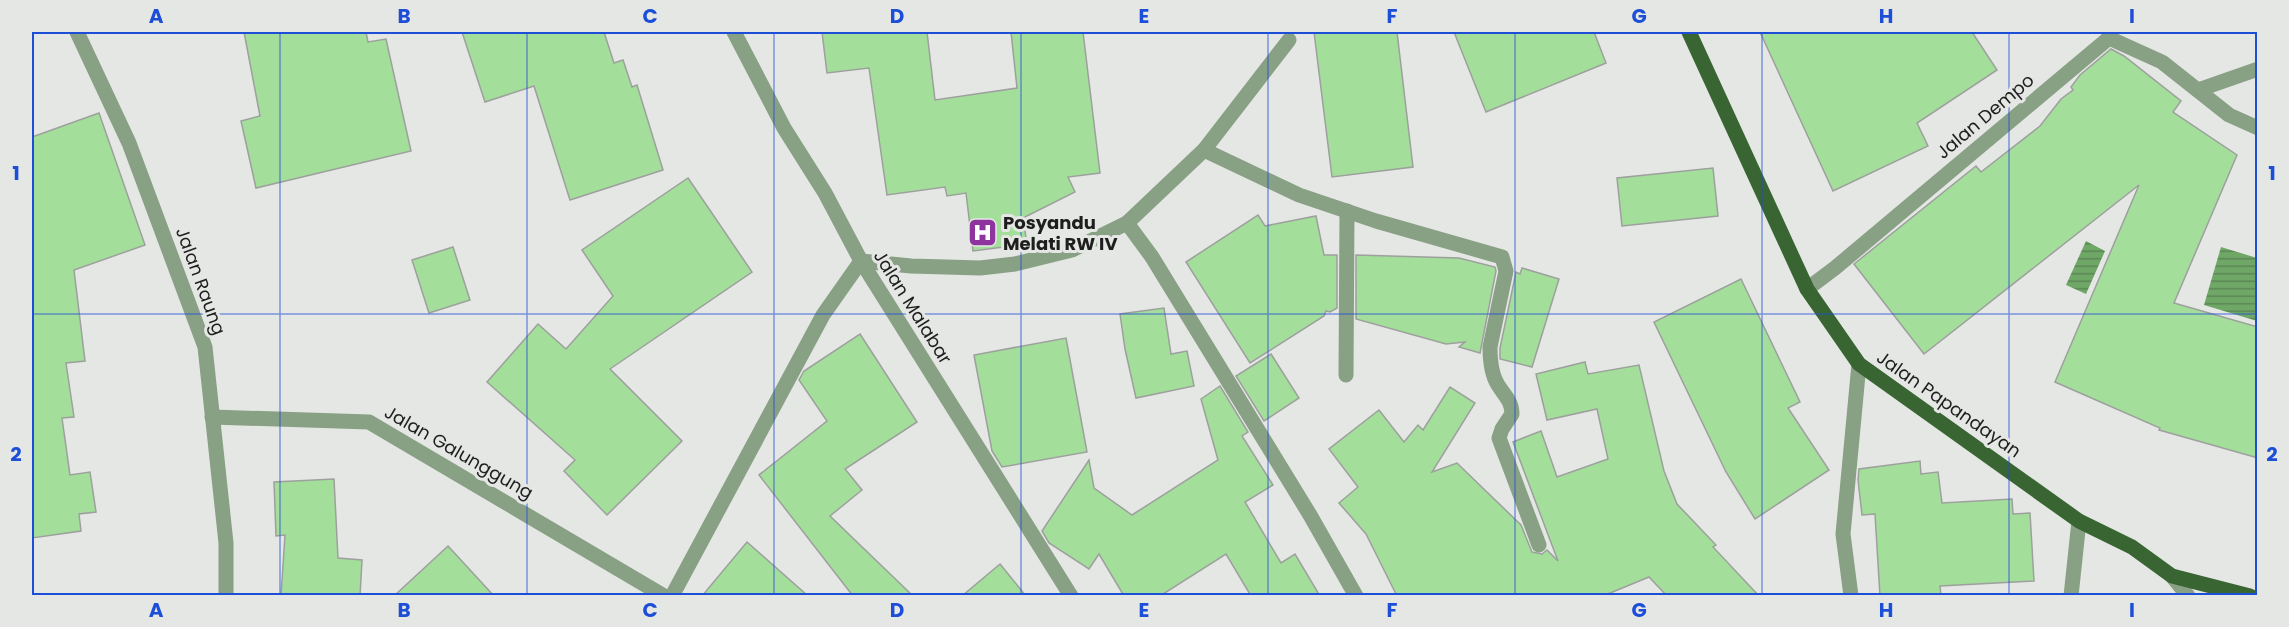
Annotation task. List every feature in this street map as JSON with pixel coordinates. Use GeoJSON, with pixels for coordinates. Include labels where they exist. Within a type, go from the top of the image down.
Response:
{"type":"FeatureCollection","features":[{"type":"Feature","properties":{"kind":"main road","name":"Jalan Papandayan"},"geometry":{"type":"LineString","coordinates":[[1689,32],[1807,289],[1859,364],[2079,520],[2132,547],[2172,576],[2250,596]]}},
{"type":"Feature","properties":{"kind":"street","name":"Jalan Raung"},"geometry":{"type":"LineString","coordinates":[[77,32],[129,143],[205,347],[226,543],[226,596]]}},
{"type":"Feature","properties":{"kind":"street","name":"Jalan Malabar"},"geometry":{"type":"LineString","coordinates":[[734,32],[784,128],[825,193],[861,261],[1071,596]]}},
{"type":"Feature","properties":{"kind":"street","name":"Jalan Dempo"},"geometry":{"type":"LineString","coordinates":[[1807,289],[1835,268],[2105,40],[2114,39],[2162,62],[2229,115],[2258,128]]}},
{"type":"Feature","properties":{"kind":"street"},"geometry":{"type":"LineString","coordinates":[[672,596],[823,315],[861,261],[911,266],[980,268],[1016,264],[1072,250],[1127,223],[1204,150],[1289,40]]}},
{"type":"Feature","properties":{"kind":"street"},"geometry":{"type":"LineString","coordinates":[[2198,90],[2258,69]]}},
{"type":"Feature","properties":{"kind":"street"},"geometry":{"type":"LineString","coordinates":[[1204,150],[1299,195],[1376,221],[1502,257],[1506,271],[1490,356],[1496,381],[1510,402],[1512,414],[1499,438],[1539,545]]}},
{"type":"Feature","properties":{"kind":"street"},"geometry":{"type":"LineString","coordinates":[[1346,375],[1347,211]]}},
{"type":"Feature","properties":{"kind":"street"},"geometry":{"type":"LineString","coordinates":[[1127,223],[1158,266],[1304,505],[1356,596]]}},
{"type":"Feature","properties":{"kind":"street"},"geometry":{"type":"LineString","coordinates":[[1851,596],[1843,534],[1859,364]]}},
{"type":"Feature","properties":{"kind":"street","name":"Jalan Galunggung"},"geometry":{"type":"LineString","coordinates":[[212,417],[369,422],[664,596]]}},
{"type":"Feature","properties":{"kind":"street"},"geometry":{"type":"LineString","coordinates":[[2071,596],[2079,520]]}},
{"type":"Feature","properties":{"kind":"street"},"geometry":{"type":"LineString","coordinates":[[2172,576],[2188,596]]}},
{"type":"Feature","properties":{"kind":"shaded area"},"geometry":{"type":"Polygon","coordinates":[[[2086,241],[2105,251],[2086,294],[2066,285],[2086,241]]]}},
{"type":"Feature","properties":{"kind":"shaded area"},"geometry":{"type":"Polygon","coordinates":[[[2221,247],[2257,258],[2257,321],[2204,305],[2221,247]]]}},
{"type":"Feature","properties":{"kind":"building"},"geometry":{"type":"Polygon","coordinates":[[[244,32],[366,32],[368,42],[386,39],[411,151],[256,188],[241,121],[260,116],[244,32]]]}},
{"type":"Feature","properties":{"kind":"building"},"geometry":{"type":"Polygon","coordinates":[[[462,32],[604,32],[614,63],[623,60],[632,87],[637,85],[663,170],[570,200],[534,86],[485,102],[462,32]]]}},
{"type":"Feature","properties":{"kind":"building"},"geometry":{"type":"Polygon","coordinates":[[[822,32],[927,32],[935,100],[1017,88],[1011,32],[1083,32],[1100,173],[1068,177],[1075,192],[1023,218],[1027,244],[973,251],[966,193],[947,196],[945,187],[887,195],[869,68],[827,73],[822,32]]]}},
{"type":"Feature","properties":{"kind":"building"},"geometry":{"type":"Polygon","coordinates":[[[1314,32],[1397,32],[1413,167],[1332,177],[1314,32]]]}},
{"type":"Feature","properties":{"kind":"building"},"geometry":{"type":"Polygon","coordinates":[[[1454,32],[1594,32],[1606,63],[1486,112],[1454,32]]]}},
{"type":"Feature","properties":{"kind":"building"},"geometry":{"type":"Polygon","coordinates":[[[1760,32],[1972,32],[1997,70],[1917,123],[1928,146],[1833,191],[1760,32]]]}},
{"type":"Feature","properties":{"kind":"building"},"geometry":{"type":"Polygon","coordinates":[[[2111,49],[2124,56],[2181,101],[2173,112],[2237,155],[2174,303],[2258,327],[2258,458],[2159,430],[2160,428],[2055,382],[2139,185],[1924,354],[1854,264],[1976,166],[1981,172],[2040,126],[2061,99],[2073,90],[2071,87],[2080,75],[2111,49]]]}},
{"type":"Feature","properties":{"kind":"building"},"geometry":{"type":"Polygon","coordinates":[[[99,113],[145,245],[74,270],[85,361],[66,363],[74,417],[62,418],[70,475],[90,472],[96,512],[79,514],[81,531],[32,538],[32,137],[99,113]]]}},
{"type":"Feature","properties":{"kind":"building"},"geometry":{"type":"Polygon","coordinates":[[[1713,168],[1718,216],[1622,226],[1617,178],[1713,168]]]}},
{"type":"Feature","properties":{"kind":"building"},"geometry":{"type":"Polygon","coordinates":[[[688,178],[752,272],[610,369],[682,441],[607,515],[564,471],[575,460],[487,382],[538,324],[566,349],[613,296],[582,250],[688,178]]]}},
{"type":"Feature","properties":{"kind":"building"},"geometry":{"type":"Polygon","coordinates":[[[1258,215],[1265,226],[1316,216],[1324,255],[1337,255],[1337,308],[1330,312],[1326,311],[1324,316],[1250,363],[1186,262],[1258,215]]]}},
{"type":"Feature","properties":{"kind":"building"},"geometry":{"type":"Polygon","coordinates":[[[453,247],[470,300],[429,313],[412,260],[453,247]]]}},
{"type":"Feature","properties":{"kind":"building"},"geometry":{"type":"Polygon","coordinates":[[[1356,255],[1459,258],[1495,267],[1480,353],[1459,347],[1465,342],[1446,344],[1356,319],[1356,255]]]}},
{"type":"Feature","properties":{"kind":"building"},"geometry":{"type":"Polygon","coordinates":[[[1522,268],[1559,279],[1532,367],[1500,359],[1500,348],[1516,272],[1520,274],[1522,268]]]}},
{"type":"Feature","properties":{"kind":"building"},"geometry":{"type":"Polygon","coordinates":[[[1741,279],[1800,402],[1788,408],[1829,470],[1755,519],[1726,472],[1654,322],[1741,279]]]}},
{"type":"Feature","properties":{"kind":"building"},"geometry":{"type":"Polygon","coordinates":[[[1164,308],[1171,354],[1187,351],[1194,386],[1136,398],[1120,314],[1164,308]]]}},
{"type":"Feature","properties":{"kind":"building"},"geometry":{"type":"Polygon","coordinates":[[[860,334],[917,422],[845,469],[862,490],[830,516],[913,596],[853,596],[759,475],[827,421],[799,380],[804,371],[860,334]]]}},
{"type":"Feature","properties":{"kind":"building"},"geometry":{"type":"Polygon","coordinates":[[[1066,338],[1087,452],[1002,467],[992,451],[974,355],[1066,338]]]}},
{"type":"Feature","properties":{"kind":"building"},"geometry":{"type":"Polygon","coordinates":[[[1271,354],[1299,398],[1264,421],[1236,376],[1271,354]]]}},
{"type":"Feature","properties":{"kind":"building"},"geometry":{"type":"Polygon","coordinates":[[[1585,362],[1588,374],[1639,365],[1664,471],[1677,504],[1716,545],[1713,547],[1759,596],[1667,596],[1649,577],[1603,596],[1397,596],[1366,534],[1339,503],[1358,487],[1329,449],[1379,410],[1404,442],[1418,425],[1423,430],[1450,387],[1475,403],[1432,472],[1457,463],[1521,525],[1532,552],[1542,554],[1547,550],[1558,561],[1513,442],[1541,431],[1557,477],[1608,459],[1597,409],[1547,420],[1536,374],[1585,362]]]}},
{"type":"Feature","properties":{"kind":"building"},"geometry":{"type":"Polygon","coordinates":[[[1220,386],[1248,432],[1242,436],[1273,485],[1245,502],[1281,563],[1295,554],[1320,596],[1251,596],[1226,554],[1160,596],[1124,596],[1099,554],[1089,569],[1049,543],[1042,531],[1089,460],[1094,488],[1132,515],[1218,460],[1201,399],[1220,386]]]}},
{"type":"Feature","properties":{"kind":"building"},"geometry":{"type":"Polygon","coordinates":[[[1920,461],[1921,474],[1938,472],[1942,503],[2012,499],[2013,514],[2030,513],[2034,581],[1940,586],[1941,596],[1880,596],[1875,514],[1862,515],[1859,469],[1920,461]]]}},
{"type":"Feature","properties":{"kind":"building"},"geometry":{"type":"Polygon","coordinates":[[[334,479],[338,558],[362,560],[360,596],[281,596],[285,535],[276,536],[274,482],[334,479]]]}},
{"type":"Feature","properties":{"kind":"building"},"geometry":{"type":"Polygon","coordinates":[[[747,542],[808,596],[702,596],[747,542]]]}},
{"type":"Feature","properties":{"kind":"building"},"geometry":{"type":"Polygon","coordinates":[[[448,546],[494,596],[394,596],[448,546]]]}},
{"type":"Feature","properties":{"kind":"building"},"geometry":{"type":"Polygon","coordinates":[[[1000,564],[1026,596],[962,596],[1000,564]]]}},
{"type":"Feature","properties":{"kind":"place","name":"Posyandu Melati RW IV"},"geometry":{"type":"Point","coordinates":[982,232]}}]}
